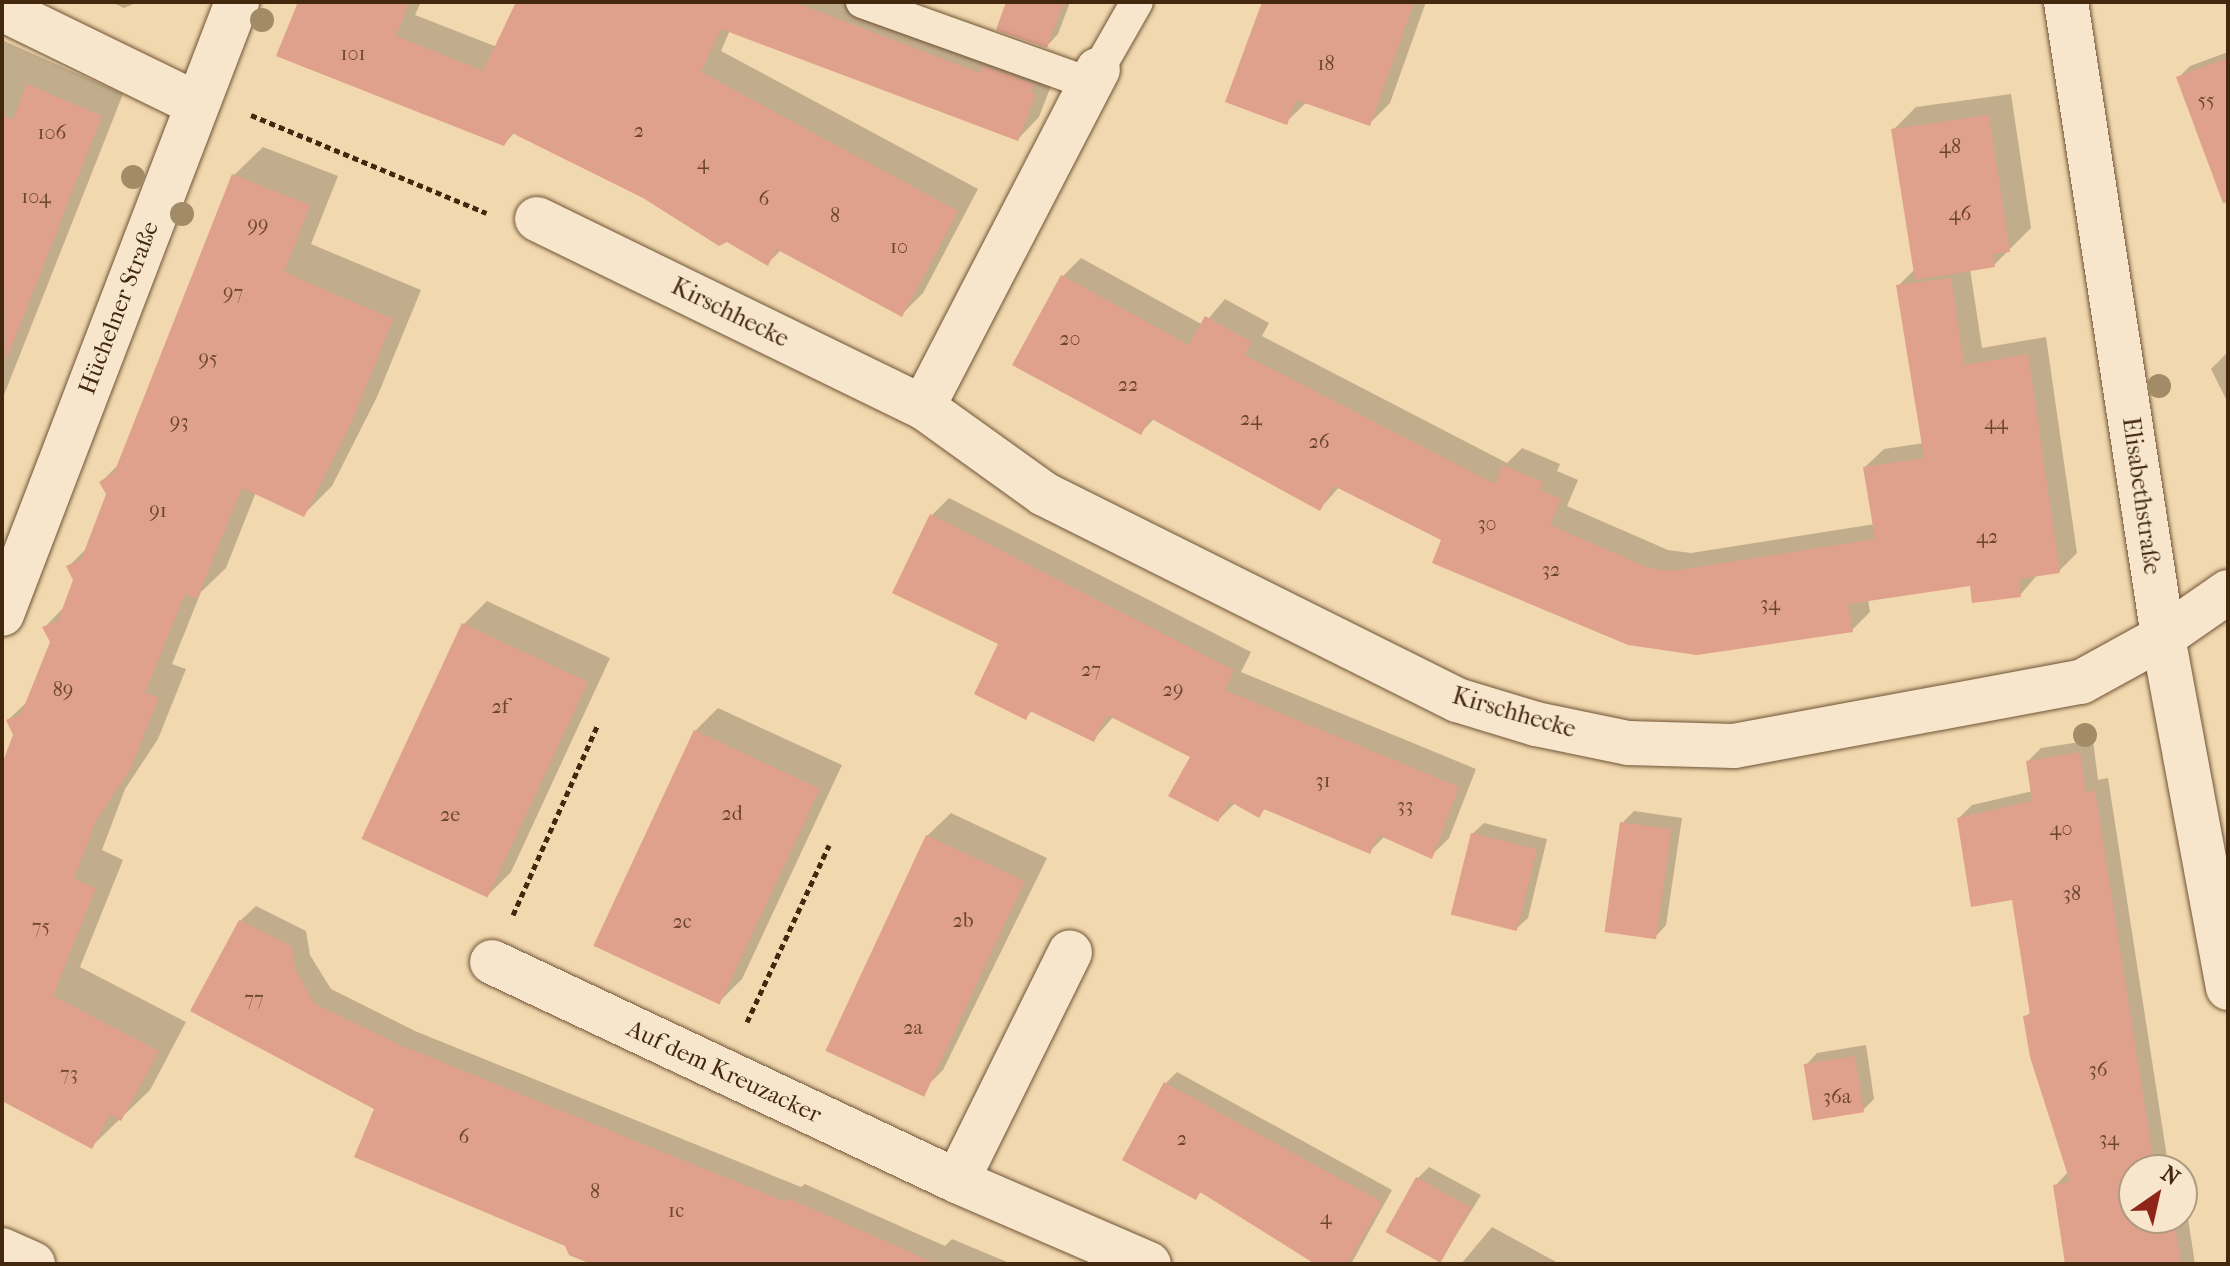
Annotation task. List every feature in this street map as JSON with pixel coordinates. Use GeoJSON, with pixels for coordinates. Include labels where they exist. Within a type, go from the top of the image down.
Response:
{"type":"FeatureCollection","features":[{"type":"Feature","properties":{"kind":"street","name":"Hüchelner Straße"},"geometry":{"type":"LineString","coordinates":[[2,614],[237,2]]}},
{"type":"Feature","properties":{"kind":"street","name":"Elisabethstraße"},"geometry":{"type":"LineString","coordinates":[[2066,2],[2163,637],[2228,988]]}},
{"type":"Feature","properties":{"kind":"street"},"geometry":{"type":"LineString","coordinates":[[2,9],[197,104]]}},
{"type":"Feature","properties":{"kind":"street"},"geometry":{"type":"LineString","coordinates":[[923,407],[1094,77]]}},
{"type":"Feature","properties":{"kind":"street","name":"Kirschhecke"},"geometry":{"type":"LineString","coordinates":[[537,219],[923,407],[1044,494],[1457,700],[1536,724],[1628,743],[1734,746],[2081,682],[2163,637],[2228,592]]}},
{"type":"Feature","properties":{"kind":"street"},"geometry":{"type":"LineString","coordinates":[[957,1181],[1070,952]]}},
{"type":"Feature","properties":{"kind":"street","name":"Auf dem Kreuzacker"},"geometry":{"type":"LineString","coordinates":[[492,962],[957,1181],[1149,1264]]}},
{"type":"Feature","properties":{"kind":"street"},"geometry":{"type":"LineString","coordinates":[[2,1250],[33,1264]]}},
{"type":"Feature","properties":{"kind":"lane"},"geometry":{"type":"LineString","coordinates":[[862,2],[1094,77],[1137,2]]}},
{"type":"Feature","properties":{"kind":"path"},"geometry":{"type":"LineString","coordinates":[[197,104],[256,116],[507,222],[537,219]]}},
{"type":"Feature","properties":{"kind":"path"},"geometry":{"type":"LineString","coordinates":[[492,962],[597,726]]}},
{"type":"Feature","properties":{"kind":"path"},"geometry":{"type":"LineString","coordinates":[[724,1072],[829,845]]}},
{"type":"Feature","properties":{"kind":"building"},"geometry":{"type":"Polygon","coordinates":[[[298,2],[409,2],[396,36],[483,71],[516,2],[794,2],[980,73],[983,66],[1034,84],[1031,93],[1036,94],[1018,141],[721,29],[701,72],[958,211],[902,317],[776,249],[768,266],[727,242],[719,246],[643,198],[512,133],[504,146],[276,56],[298,2]]]}},
{"type":"Feature","properties":{"kind":"building"},"geometry":{"type":"Polygon","coordinates":[[[1006,2],[1064,2],[1047,48],[996,30],[1006,2]]]}},
{"type":"Feature","properties":{"kind":"building"},"geometry":{"type":"Polygon","coordinates":[[[1262,2],[1414,2],[1370,126],[1296,100],[1287,125],[1225,102],[1262,2]]]}},
{"type":"Feature","properties":{"kind":"building"},"geometry":{"type":"Polygon","coordinates":[[[2228,58],[2228,202],[2223,203],[2176,77],[2228,58]]]}},
{"type":"Feature","properties":{"kind":"building"},"geometry":{"type":"Polygon","coordinates":[[[27,84],[102,116],[5,363],[2,115],[13,120],[27,84]]]}},
{"type":"Feature","properties":{"kind":"building"},"geometry":{"type":"Polygon","coordinates":[[[1989,115],[2010,252],[1993,254],[1995,267],[1915,280],[1891,129],[1989,115]]]}},
{"type":"Feature","properties":{"kind":"building"},"geometry":{"type":"Polygon","coordinates":[[[232,174],[310,205],[284,272],[393,319],[349,428],[304,517],[242,488],[197,599],[185,594],[145,693],[159,697],[130,770],[96,820],[74,879],[96,888],[53,996],[159,1051],[121,1121],[110,1114],[92,1149],[2,1101],[2,764],[13,735],[6,720],[21,714],[50,642],[42,627],[58,621],[73,580],[66,566],[81,560],[106,494],[99,482],[114,473],[232,174]]]}},
{"type":"Feature","properties":{"kind":"building"},"geometry":{"type":"Polygon","coordinates":[[[1061,275],[1189,345],[1205,316],[1252,342],[1245,355],[1495,484],[1502,465],[1543,482],[1540,490],[1561,499],[1550,525],[1649,568],[1672,571],[1875,539],[1863,467],[1924,458],[1896,285],[1951,278],[1964,365],[2028,354],[2060,573],[2019,579],[2021,597],[1972,603],[1970,586],[1848,604],[1853,632],[1697,655],[1628,645],[1432,563],[1441,540],[1334,486],[1320,511],[1150,418],[1141,435],[1012,365],[1061,275]]]}},
{"type":"Feature","properties":{"kind":"building"},"geometry":{"type":"Polygon","coordinates":[[[930,514],[1234,670],[1225,690],[1459,787],[1432,859],[1378,835],[1370,854],[1264,809],[1259,818],[1229,801],[1218,822],[1168,796],[1190,757],[1107,715],[1094,742],[1030,711],[1026,720],[974,694],[998,644],[892,593],[930,514]]]}},
{"type":"Feature","properties":{"kind":"building"},"geometry":{"type":"Polygon","coordinates":[[[462,623],[588,682],[487,897],[361,839],[462,623]]]}},
{"type":"Feature","properties":{"kind":"building"},"geometry":{"type":"Polygon","coordinates":[[[694,730],[820,789],[719,1004],[593,946],[694,730]]]}},
{"type":"Feature","properties":{"kind":"building"},"geometry":{"type":"Polygon","coordinates":[[[2080,752],[2086,792],[2095,791],[2152,1154],[2118,1154],[2118,1234],[2176,1234],[2181,1264],[2065,1264],[2053,1185],[2070,1182],[2030,1057],[2023,1016],[2030,1015],[2012,900],[1971,907],[1957,818],[2032,801],[2026,761],[2080,752]]]}},
{"type":"Feature","properties":{"kind":"building"},"geometry":{"type":"Polygon","coordinates":[[[1620,822],[1671,829],[1656,939],[1605,932],[1620,822]]]}},
{"type":"Feature","properties":{"kind":"building"},"geometry":{"type":"Polygon","coordinates":[[[1471,833],[1537,849],[1517,931],[1451,915],[1471,833]]]}},
{"type":"Feature","properties":{"kind":"building"},"geometry":{"type":"Polygon","coordinates":[[[926,835],[1025,881],[924,1097],[825,1051],[926,835]]]}},
{"type":"Feature","properties":{"kind":"building"},"geometry":{"type":"Polygon","coordinates":[[[239,920],[291,946],[296,971],[315,1004],[400,1045],[786,1202],[788,1198],[937,1264],[591,1264],[569,1255],[565,1246],[354,1157],[374,1109],[190,1011],[239,920]]]}},
{"type":"Feature","properties":{"kind":"building"},"geometry":{"type":"Polygon","coordinates":[[[1855,1056],[1864,1112],[1813,1120],[1804,1064],[1855,1056]]]}},
{"type":"Feature","properties":{"kind":"building"},"geometry":{"type":"Polygon","coordinates":[[[1164,1082],[1382,1202],[1348,1264],[1315,1264],[1200,1192],[1196,1200],[1122,1160],[1164,1082]]]}},
{"type":"Feature","properties":{"kind":"building"},"geometry":{"type":"Polygon","coordinates":[[[1416,1177],[1471,1208],[1441,1263],[1385,1232],[1416,1177]]]}}]}
